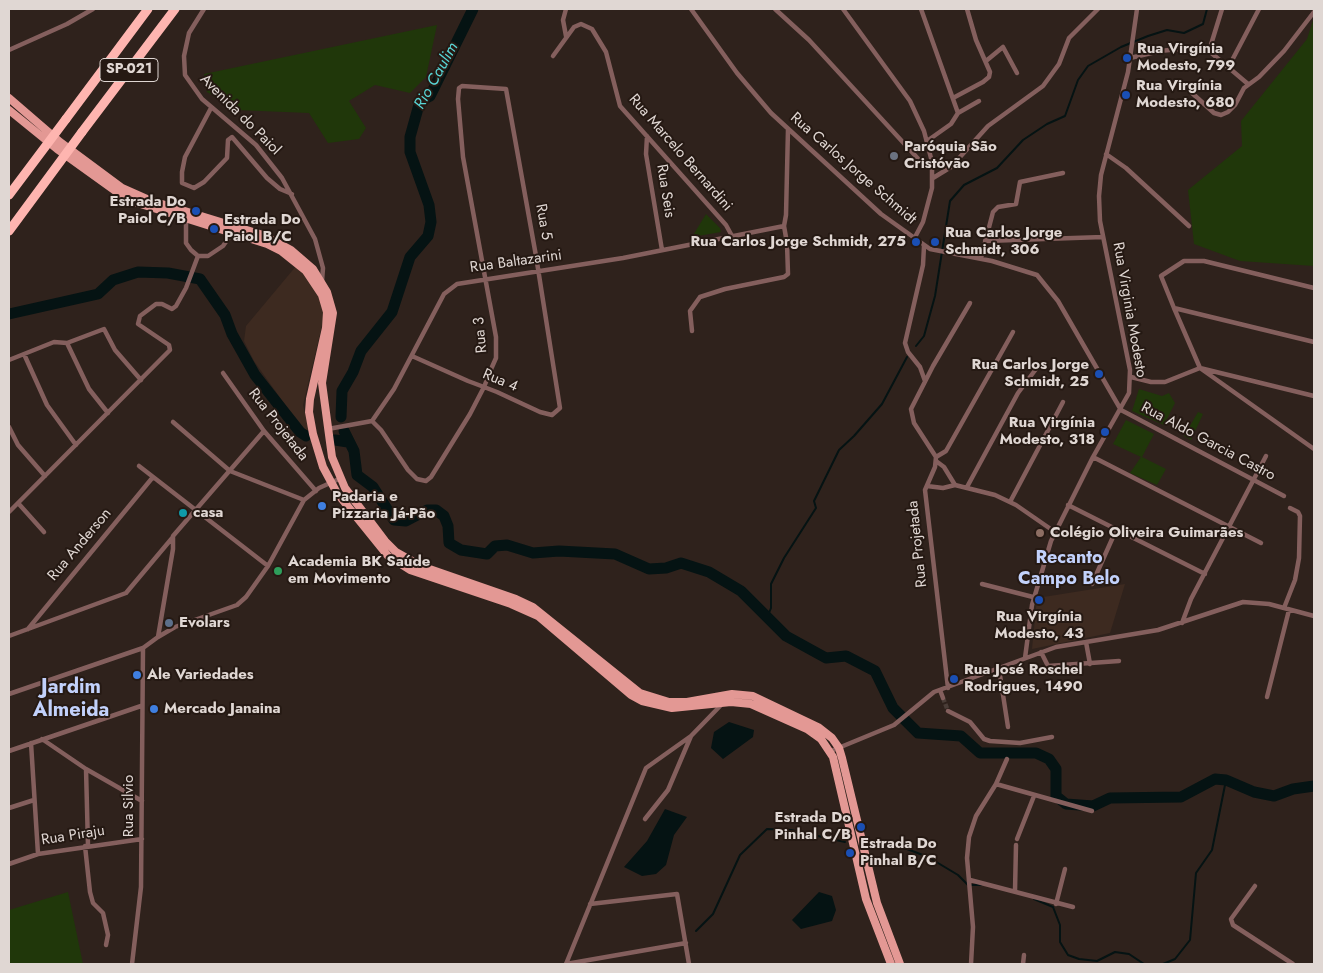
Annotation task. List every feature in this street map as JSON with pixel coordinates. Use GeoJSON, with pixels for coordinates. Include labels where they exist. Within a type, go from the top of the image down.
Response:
{"type":"FeatureCollection","features":[{"type":"Feature","properties":{"kind":"highway","name":"SP-021"},"geometry":{"type":"LineString","coordinates":[[9,195],[148,9]]}},
{"type":"Feature","properties":{"kind":"highway","name":"SP-021"},"geometry":{"type":"LineString","coordinates":[[9,231],[175,9]]}},
{"type":"Feature","properties":{"kind":"main road"},"geometry":{"type":"LineString","coordinates":[[9,98],[16,107],[122,188],[149,200],[263,235],[278,242],[303,260],[322,281],[331,302],[333,322],[322,383],[329,446],[339,479],[385,541],[406,560],[533,607],[640,692],[669,702],[687,702],[732,694],[753,696],[818,727],[832,738],[839,748],[868,874],[900,964]]}},
{"type":"Feature","properties":{"kind":"main road"},"geometry":{"type":"LineString","coordinates":[[9,110],[57,149],[128,200],[282,251],[306,271],[322,295],[327,319],[311,386],[310,405],[316,445],[326,475],[337,493],[388,556],[423,575],[511,604],[538,616],[631,695],[664,708],[724,703],[751,704],[776,714],[816,735],[831,750],[866,899],[891,964]]}},
{"type":"Feature","properties":{"kind":"main road"},"geometry":{"type":"LineString","coordinates":[[310,405],[314,402],[323,404]]}},
{"type":"Feature","properties":{"kind":"main road"},"geometry":{"type":"LineString","coordinates":[[316,445],[329,446]]}},
{"type":"Feature","properties":{"kind":"street"},"geometry":{"type":"LineString","coordinates":[[9,50],[67,24],[93,9]]}},
{"type":"Feature","properties":{"kind":"street","name":"Avenida do Paiol"},"geometry":{"type":"LineString","coordinates":[[204,9],[195,21],[186,44],[185,75],[192,88],[211,108],[264,153],[292,195],[319,250],[323,268],[322,281]]}},
{"type":"Feature","properties":{"kind":"street"},"geometry":{"type":"LineString","coordinates":[[553,56],[566,36],[563,20],[566,9]]}},
{"type":"Feature","properties":{"kind":"street","name":"Rua Carlos Jorge Schmidt"},"geometry":{"type":"LineString","coordinates":[[691,9],[737,72],[788,129],[881,214],[924,246],[981,258],[1033,273],[1042,280],[1058,301],[1121,410]]}},
{"type":"Feature","properties":{"kind":"street"},"geometry":{"type":"LineString","coordinates":[[774,9],[815,46],[922,163],[932,166]]}},
{"type":"Feature","properties":{"kind":"street"},"geometry":{"type":"LineString","coordinates":[[842,9],[910,101],[921,122],[927,141],[933,178],[925,216],[914,238]]}},
{"type":"Feature","properties":{"kind":"street"},"geometry":{"type":"LineString","coordinates":[[921,9],[958,113]]}},
{"type":"Feature","properties":{"kind":"street"},"geometry":{"type":"LineString","coordinates":[[953,98],[989,77],[990,72],[976,40],[967,9]]}},
{"type":"Feature","properties":{"kind":"street"},"geometry":{"type":"LineString","coordinates":[[933,178],[951,167],[988,126],[1043,86],[1059,64],[1069,38],[1098,9]]}},
{"type":"Feature","properties":{"kind":"street","name":"Rua Virginia Modesto"},"geometry":{"type":"LineString","coordinates":[[1025,658],[1033,597],[1055,532],[1093,457],[1129,393],[1131,377],[1103,237],[1099,196],[1106,154],[1130,58],[1137,9]]}},
{"type":"Feature","properties":{"kind":"street"},"geometry":{"type":"LineString","coordinates":[[1209,51],[1222,9]]}},
{"type":"Feature","properties":{"kind":"street"},"geometry":{"type":"LineString","coordinates":[[1228,68],[1259,9]]}},
{"type":"Feature","properties":{"kind":"street"},"geometry":{"type":"LineString","coordinates":[[1192,93],[1210,111],[1224,114],[1233,108],[1248,84],[1259,77],[1284,51],[1314,12]]}},
{"type":"Feature","properties":{"kind":"street","name":"Rua Marcelo Bernardini"},"geometry":{"type":"LineString","coordinates":[[566,36],[574,27],[581,24],[589,26],[597,35],[606,52],[620,106],[726,225],[732,236]]}},
{"type":"Feature","properties":{"kind":"street"},"geometry":{"type":"LineString","coordinates":[[986,61],[1003,46],[1017,73]]}},
{"type":"Feature","properties":{"kind":"street"},"geometry":{"type":"LineString","coordinates":[[1130,58],[1186,47],[1198,47],[1209,51],[1248,84]]}},
{"type":"Feature","properties":{"kind":"street","name":"Rua 3"},"geometry":{"type":"LineString","coordinates":[[372,421],[381,430],[408,470],[417,479],[426,481],[431,477],[484,387],[496,358],[497,349],[486,279],[458,120],[458,99],[460,87],[506,90]]}},
{"type":"Feature","properties":{"kind":"street","name":"Rua 5"},"geometry":{"type":"LineString","coordinates":[[506,90],[560,401],[558,410],[552,415]]}},
{"type":"Feature","properties":{"kind":"street"},"geometry":{"type":"LineString","coordinates":[[927,141],[951,124],[958,113],[979,101]]}},
{"type":"Feature","properties":{"kind":"street"},"geometry":{"type":"LineString","coordinates":[[211,108],[185,157],[182,183],[194,188],[204,182],[227,158],[228,140],[232,137],[267,178],[280,189],[292,195]]}},
{"type":"Feature","properties":{"kind":"street"},"geometry":{"type":"LineString","coordinates":[[692,331],[690,311],[700,297],[787,276],[789,263],[784,226],[786,215],[788,129]]}},
{"type":"Feature","properties":{"kind":"street","name":"Rua Seis"},"geometry":{"type":"LineString","coordinates":[[647,136],[646,154],[662,250]]}},
{"type":"Feature","properties":{"kind":"street"},"geometry":{"type":"LineString","coordinates":[[1106,154],[1126,168],[1189,226]]}},
{"type":"Feature","properties":{"kind":"street"},"geometry":{"type":"LineString","coordinates":[[981,258],[995,209],[1016,204],[1020,182],[1063,173]]}},
{"type":"Feature","properties":{"kind":"street"},"geometry":{"type":"LineString","coordinates":[[186,219],[186,243],[198,256],[208,256],[223,246],[232,233]]}},
{"type":"Feature","properties":{"kind":"street","name":"Rua Baltazarini"},"geometry":{"type":"LineString","coordinates":[[372,421],[385,405],[444,294],[457,284],[662,250],[784,226]]}},
{"type":"Feature","properties":{"kind":"street"},"geometry":{"type":"LineString","coordinates":[[985,241],[1103,237]]}},
{"type":"Feature","properties":{"kind":"street"},"geometry":{"type":"LineString","coordinates":[[924,246],[923,265],[906,343],[910,356],[920,366],[925,381]]}},
{"type":"Feature","properties":{"kind":"street"},"geometry":{"type":"LineString","coordinates":[[9,512],[170,350],[169,345],[138,324],[140,316],[156,304],[162,304],[172,309],[176,306],[186,288],[198,256]]}},
{"type":"Feature","properties":{"kind":"street"},"geometry":{"type":"LineString","coordinates":[[1314,288],[1204,261],[1184,261],[1161,276],[1200,368],[1314,449]]}},
{"type":"Feature","properties":{"kind":"street"},"geometry":{"type":"LineString","coordinates":[[955,485],[944,467],[936,459],[911,417],[911,409],[932,366],[970,303]]}},
{"type":"Feature","properties":{"kind":"street"},"geometry":{"type":"LineString","coordinates":[[1174,308],[1314,342]]}},
{"type":"Feature","properties":{"kind":"street"},"geometry":{"type":"LineString","coordinates":[[9,360],[54,342],[67,342],[104,329],[115,350],[141,380]]}},
{"type":"Feature","properties":{"kind":"street","name":"Rua Projetada"},"geometry":{"type":"LineString","coordinates":[[948,688],[925,495],[926,486],[936,459],[942,456],[1013,332]]}},
{"type":"Feature","properties":{"kind":"street"},"geometry":{"type":"LineString","coordinates":[[67,342],[89,389],[108,412]]}},
{"type":"Feature","properties":{"kind":"street"},"geometry":{"type":"LineString","coordinates":[[24,354],[47,405],[76,445]]}},
{"type":"Feature","properties":{"kind":"street","name":"Rua 4"},"geometry":{"type":"LineString","coordinates":[[412,356],[540,412],[552,415]]}},
{"type":"Feature","properties":{"kind":"street"},"geometry":{"type":"LineString","coordinates":[[920,366],[932,366]]}},
{"type":"Feature","properties":{"kind":"street"},"geometry":{"type":"LineString","coordinates":[[1131,377],[1151,382],[1165,382],[1200,368],[1314,396]]}},
{"type":"Feature","properties":{"kind":"street"},"geometry":{"type":"LineString","coordinates":[[967,487],[1018,393],[1036,369]]}},
{"type":"Feature","properties":{"kind":"street","name":"Rua Projetada"},"geometry":{"type":"LineString","coordinates":[[223,373],[264,431],[318,490]]}},
{"type":"Feature","properties":{"kind":"street"},"geometry":{"type":"LineString","coordinates":[[1010,502],[1063,402]]}},
{"type":"Feature","properties":{"kind":"street","name":"Rua Aldo Garcia Castro"},"geometry":{"type":"LineString","coordinates":[[1121,410],[1284,496]]}},
{"type":"Feature","properties":{"kind":"street"},"geometry":{"type":"LineString","coordinates":[[326,430],[372,421]]}},
{"type":"Feature","properties":{"kind":"street"},"geometry":{"type":"LineString","coordinates":[[174,422],[230,470],[304,500]]}},
{"type":"Feature","properties":{"kind":"street"},"geometry":{"type":"LineString","coordinates":[[9,427],[18,445],[45,476]]}},
{"type":"Feature","properties":{"kind":"street"},"geometry":{"type":"LineString","coordinates":[[9,636],[126,593],[264,431]]}},
{"type":"Feature","properties":{"kind":"street"},"geometry":{"type":"LineString","coordinates":[[1182,623],[1252,479],[1266,456]]}},
{"type":"Feature","properties":{"kind":"street"},"geometry":{"type":"LineString","coordinates":[[1093,457],[1261,543]]}},
{"type":"Feature","properties":{"kind":"street"},"geometry":{"type":"LineString","coordinates":[[139,466],[195,512],[268,566]]}},
{"type":"Feature","properties":{"kind":"street"},"geometry":{"type":"LineString","coordinates":[[318,490],[326,475]]}},
{"type":"Feature","properties":{"kind":"street","name":"Rua Anderson"},"geometry":{"type":"LineString","coordinates":[[28,630],[153,477]]}},
{"type":"Feature","properties":{"kind":"street"},"geometry":{"type":"LineString","coordinates":[[9,694],[143,648],[175,627],[237,605],[256,586],[304,500],[331,482],[339,479]]}},
{"type":"Feature","properties":{"kind":"street"},"geometry":{"type":"LineString","coordinates":[[926,486],[943,488],[955,485],[967,487],[1010,502],[1055,532]]}},
{"type":"Feature","properties":{"kind":"street"},"geometry":{"type":"LineString","coordinates":[[18,503],[44,532]]}},
{"type":"Feature","properties":{"kind":"street"},"geometry":{"type":"LineString","coordinates":[[1068,505],[1205,574]]}},
{"type":"Feature","properties":{"kind":"street"},"geometry":{"type":"LineString","coordinates":[[1267,697],[1299,558],[1300,516],[1298,512],[1290,508]]}},
{"type":"Feature","properties":{"kind":"street"},"geometry":{"type":"LineString","coordinates":[[1092,584],[1117,528]]}},
{"type":"Feature","properties":{"kind":"street"},"geometry":{"type":"LineString","coordinates":[[158,637],[173,549],[173,536]]}},
{"type":"Feature","properties":{"kind":"street"},"geometry":{"type":"LineString","coordinates":[[982,584],[1033,597]]}},
{"type":"Feature","properties":{"kind":"street"},"geometry":{"type":"LineString","coordinates":[[831,750],[887,729],[903,719],[928,696],[940,690],[1041,652],[1086,642],[1122,638],[1182,623],[1243,602],[1262,602],[1314,616]]}},
{"type":"Feature","properties":{"kind":"street"},"geometry":{"type":"LineString","coordinates":[[1086,642],[1090,664]]}},
{"type":"Feature","properties":{"kind":"street","name":"Rua Silvio"},"geometry":{"type":"LineString","coordinates":[[132,964],[141,887],[141,706],[143,648]]}},
{"type":"Feature","properties":{"kind":"street"},"geometry":{"type":"LineString","coordinates":[[1041,652],[1048,666],[1119,661]]}},
{"type":"Feature","properties":{"kind":"street"},"geometry":{"type":"LineString","coordinates":[[999,669],[1008,728]]}},
{"type":"Feature","properties":{"kind":"street"},"geometry":{"type":"LineString","coordinates":[[940,690],[943,698]]}},
{"type":"Feature","properties":{"kind":"street"},"geometry":{"type":"LineString","coordinates":[[566,964],[646,768],[690,736],[724,703]]}},
{"type":"Feature","properties":{"kind":"street"},"geometry":{"type":"LineString","coordinates":[[9,751],[141,706]]}},
{"type":"Feature","properties":{"kind":"street"},"geometry":{"type":"LineString","coordinates":[[948,711],[970,722],[984,739],[990,741],[1020,742],[1052,737]]}},
{"type":"Feature","properties":{"kind":"street"},"geometry":{"type":"LineString","coordinates":[[645,819],[668,790],[690,736]]}},
{"type":"Feature","properties":{"kind":"street"},"geometry":{"type":"LineString","coordinates":[[42,739],[86,769],[142,801]]}},
{"type":"Feature","properties":{"kind":"street"},"geometry":{"type":"LineString","coordinates":[[31,743],[38,854]]}},
{"type":"Feature","properties":{"kind":"street"},"geometry":{"type":"LineString","coordinates":[[971,964],[973,946],[967,858],[970,834],[979,811],[996,784],[1007,759]]}},
{"type":"Feature","properties":{"kind":"street"},"geometry":{"type":"LineString","coordinates":[[86,769],[86,846],[91,899],[103,913],[108,935],[106,945]]}},
{"type":"Feature","properties":{"kind":"street"},"geometry":{"type":"LineString","coordinates":[[996,784],[1092,812]]}},
{"type":"Feature","properties":{"kind":"street"},"geometry":{"type":"LineString","coordinates":[[1017,838],[1034,796]]}},
{"type":"Feature","properties":{"kind":"street"},"geometry":{"type":"LineString","coordinates":[[9,808],[34,800]]}},
{"type":"Feature","properties":{"kind":"street","name":"Rua Piraju"},"geometry":{"type":"LineString","coordinates":[[9,864],[38,854],[142,839]]}},
{"type":"Feature","properties":{"kind":"street"},"geometry":{"type":"LineString","coordinates":[[1015,890],[1016,845]]}},
{"type":"Feature","properties":{"kind":"street"},"geometry":{"type":"LineString","coordinates":[[1056,904],[1065,869]]}},
{"type":"Feature","properties":{"kind":"street"},"geometry":{"type":"LineString","coordinates":[[970,880],[1015,890],[1056,904],[1073,907]]}},
{"type":"Feature","properties":{"kind":"street"},"geometry":{"type":"LineString","coordinates":[[1255,886],[1231,919],[1233,925],[1294,964]]}},
{"type":"Feature","properties":{"kind":"street"},"geometry":{"type":"LineString","coordinates":[[590,904],[677,894],[689,964]]}},
{"type":"Feature","properties":{"kind":"street"},"geometry":{"type":"LineString","coordinates":[[566,964],[686,943]]}},
{"type":"Feature","properties":{"kind":"street"},"geometry":{"type":"LineString","coordinates":[[1023,964],[1024,955]]}},
{"type":"Feature","properties":{"kind":"shaded area"},"geometry":{"type":"Polygon","coordinates":[[[297,265],[315,288],[322,301],[324,317],[303,405],[309,430],[303,430],[254,361],[244,341],[246,326],[297,265]]]}},
{"type":"Feature","properties":{"kind":"shaded area"},"geometry":{"type":"Polygon","coordinates":[[[1125,584],[1110,633],[1032,649],[1037,598],[1125,584]]]}},
{"type":"Feature","properties":{"kind":"shaded area"},"geometry":{"type":"Polygon","coordinates":[[[729,722],[754,730],[753,737],[723,759],[711,748],[714,732],[729,722]]]}},
{"type":"Feature","properties":{"kind":"shaded area"},"geometry":{"type":"Polygon","coordinates":[[[665,809],[687,817],[674,835],[666,865],[656,874],[642,876],[624,867],[647,841],[665,809]]]}},
{"type":"Feature","properties":{"kind":"shaded area"},"geometry":{"type":"Polygon","coordinates":[[[819,892],[832,896],[836,910],[832,921],[801,929],[792,920],[819,892]]]}},
{"type":"Feature","properties":{"kind":"green space"},"geometry":{"type":"Polygon","coordinates":[[[1314,17],[1314,266],[1240,261],[1194,244],[1188,190],[1242,146],[1241,121],[1307,39],[1314,17]]]}},
{"type":"Feature","properties":{"kind":"green space"},"geometry":{"type":"Polygon","coordinates":[[[437,25],[426,77],[410,93],[375,85],[349,101],[366,128],[359,139],[328,143],[309,113],[236,110],[207,92],[204,74],[437,25]]]}},
{"type":"Feature","properties":{"kind":"green space"},"geometry":{"type":"Polygon","coordinates":[[[706,214],[720,228],[721,232],[692,237],[706,214]]]}},
{"type":"Feature","properties":{"kind":"green space"},"geometry":{"type":"Polygon","coordinates":[[[1139,389],[1162,396],[1169,393],[1175,403],[1164,425],[1132,411],[1139,389]]]}},
{"type":"Feature","properties":{"kind":"green space"},"geometry":{"type":"Polygon","coordinates":[[[1198,412],[1203,414],[1191,440],[1184,436],[1198,412]]]}},
{"type":"Feature","properties":{"kind":"green space"},"geometry":{"type":"Polygon","coordinates":[[[1126,420],[1154,434],[1142,457],[1166,469],[1157,485],[1130,473],[1141,457],[1113,444],[1126,420]]]}},
{"type":"Feature","properties":{"kind":"green space"},"geometry":{"type":"Polygon","coordinates":[[[68,892],[83,964],[9,964],[9,910],[68,892]]]}},
{"type":"Feature","properties":{"kind":"waterway","name":"Rio Caulim"},"geometry":{"type":"LineString","coordinates":[[341,417],[342,391],[353,372],[361,351],[392,312],[410,257],[428,236],[431,222],[429,205],[410,152],[410,137],[420,101],[430,96],[473,9]]}},
{"type":"Feature","properties":{"kind":"waterway"},"geometry":{"type":"LineString","coordinates":[[916,346],[924,336],[935,296],[950,201],[964,185],[997,168],[1023,140],[1047,124],[1065,116],[1078,80],[1088,66],[1121,47],[1148,36],[1167,30],[1184,33],[1203,24],[1207,9]]}},
{"type":"Feature","properties":{"kind":"waterway"},"geometry":{"type":"LineString","coordinates":[[9,314],[98,294],[113,280],[138,272],[168,273],[200,279],[225,315],[232,334],[255,375],[300,432],[306,436]]}},
{"type":"Feature","properties":{"kind":"waterway"},"geometry":{"type":"LineString","coordinates":[[767,618],[771,608],[771,584],[784,558],[816,508],[814,501],[839,450],[882,404],[907,357]]}},
{"type":"Feature","properties":{"kind":"waterway"},"geometry":{"type":"LineString","coordinates":[[344,431],[354,451],[357,475],[373,487],[394,520],[406,521],[427,510],[436,510],[444,516],[448,526],[449,543],[461,550],[487,554],[495,546],[507,545],[533,553],[559,551],[615,554],[649,569],[666,568],[681,563],[709,572],[741,591],[786,636],[826,658],[846,656],[875,671],[893,708],[918,733],[961,736],[980,753],[1036,753],[1049,759],[1056,769],[1056,796],[1066,804],[1093,806],[1110,798],[1181,797],[1215,779],[1226,780],[1254,792],[1274,796],[1293,789],[1314,786]]}},
{"type":"Feature","properties":{"kind":"waterway"},"geometry":{"type":"LineString","coordinates":[[335,440],[348,442]]}},
{"type":"Feature","properties":{"kind":"waterway"},"geometry":{"type":"LineString","coordinates":[[1163,964],[1175,959],[1190,940],[1196,873],[1212,850],[1226,780]]}},
{"type":"Feature","properties":{"kind":"waterway"},"geometry":{"type":"LineString","coordinates":[[696,931],[713,914],[740,855],[767,829],[791,830],[845,842]]}},
{"type":"Feature","properties":{"kind":"waterway"},"geometry":{"type":"LineString","coordinates":[[869,845],[907,849],[928,857],[958,875],[968,885],[981,885]]}},
{"type":"Feature","properties":{"kind":"waterway"},"geometry":{"type":"LineString","coordinates":[[1034,899],[1053,907],[1060,925],[1060,942],[1068,955],[1079,959],[1097,961],[1115,952],[1129,954],[1144,964]]}},
{"type":"Feature","properties":{"kind":"tunnel"},"geometry":{"type":"LineString","coordinates":[[943,698],[948,711]]}},
{"type":"Feature","properties":{"kind":"place","name":"Rua Virgínia Modesto, 799"},"geometry":{"type":"Point","coordinates":[1127,58]}},
{"type":"Feature","properties":{"kind":"place","name":"Rua Virgínia Modesto, 680"},"geometry":{"type":"Point","coordinates":[1126,95]}},
{"type":"Feature","properties":{"kind":"place","name":"Paróquia São Cristóvão"},"geometry":{"type":"Point","coordinates":[894,156]}},
{"type":"Feature","properties":{"kind":"place","name":"Estrada Do Paiol C/B"},"geometry":{"type":"Point","coordinates":[196,211]}},
{"type":"Feature","properties":{"kind":"place","name":"Estrada Do Paiol B/C"},"geometry":{"type":"Point","coordinates":[214,229]}},
{"type":"Feature","properties":{"kind":"place","name":"Rua Carlos Jorge Schmidt, 275"},"geometry":{"type":"Point","coordinates":[916,242]}},
{"type":"Feature","properties":{"kind":"place","name":"Rua Carlos Jorge Schmidt, 306"},"geometry":{"type":"Point","coordinates":[935,242]}},
{"type":"Feature","properties":{"kind":"place","name":"Rua Carlos Jorge Schmidt, 25"},"geometry":{"type":"Point","coordinates":[1099,374]}},
{"type":"Feature","properties":{"kind":"place","name":"Rua Virgínia Modesto, 318"},"geometry":{"type":"Point","coordinates":[1105,432]}},
{"type":"Feature","properties":{"kind":"place","name":"Padaria e Pizzaria Já-Pão"},"geometry":{"type":"Point","coordinates":[322,506]}},
{"type":"Feature","properties":{"kind":"place","name":"casa"},"geometry":{"type":"Point","coordinates":[183,513]}},
{"type":"Feature","properties":{"kind":"place","name":"Colégio Oliveira Guimarães"},"geometry":{"type":"Point","coordinates":[1040,533]}},
{"type":"Feature","properties":{"kind":"place","name":"Academia BK Saúde em Movimento"},"geometry":{"type":"Point","coordinates":[278,571]}},
{"type":"Feature","properties":{"kind":"place","name":"Rua Virgínia Modesto, 43"},"geometry":{"type":"Point","coordinates":[1039,600]}},
{"type":"Feature","properties":{"kind":"place","name":"Evolars"},"geometry":{"type":"Point","coordinates":[169,623]}},
{"type":"Feature","properties":{"kind":"place","name":"Ale Variedades"},"geometry":{"type":"Point","coordinates":[137,675]}},
{"type":"Feature","properties":{"kind":"place","name":"Rua José Roschel Rodrigues, 1490"},"geometry":{"type":"Point","coordinates":[954,679]}},
{"type":"Feature","properties":{"kind":"place","name":"Mercado Janaina"},"geometry":{"type":"Point","coordinates":[154,709]}},
{"type":"Feature","properties":{"kind":"place","name":"Estrada Do Pinhal C/B"},"geometry":{"type":"Point","coordinates":[861,827]}},
{"type":"Feature","properties":{"kind":"place","name":"Estrada Do Pinhal B/C"},"geometry":{"type":"Point","coordinates":[850,853]}},
{"type":"Feature","properties":{"kind":"district","name":"Recanto Campo Belo"},"geometry":{"type":"Point","coordinates":[1069,569]}},
{"type":"Feature","properties":{"kind":"district","name":"Jardim Almeida"},"geometry":{"type":"Point","coordinates":[71,700]}}]}
